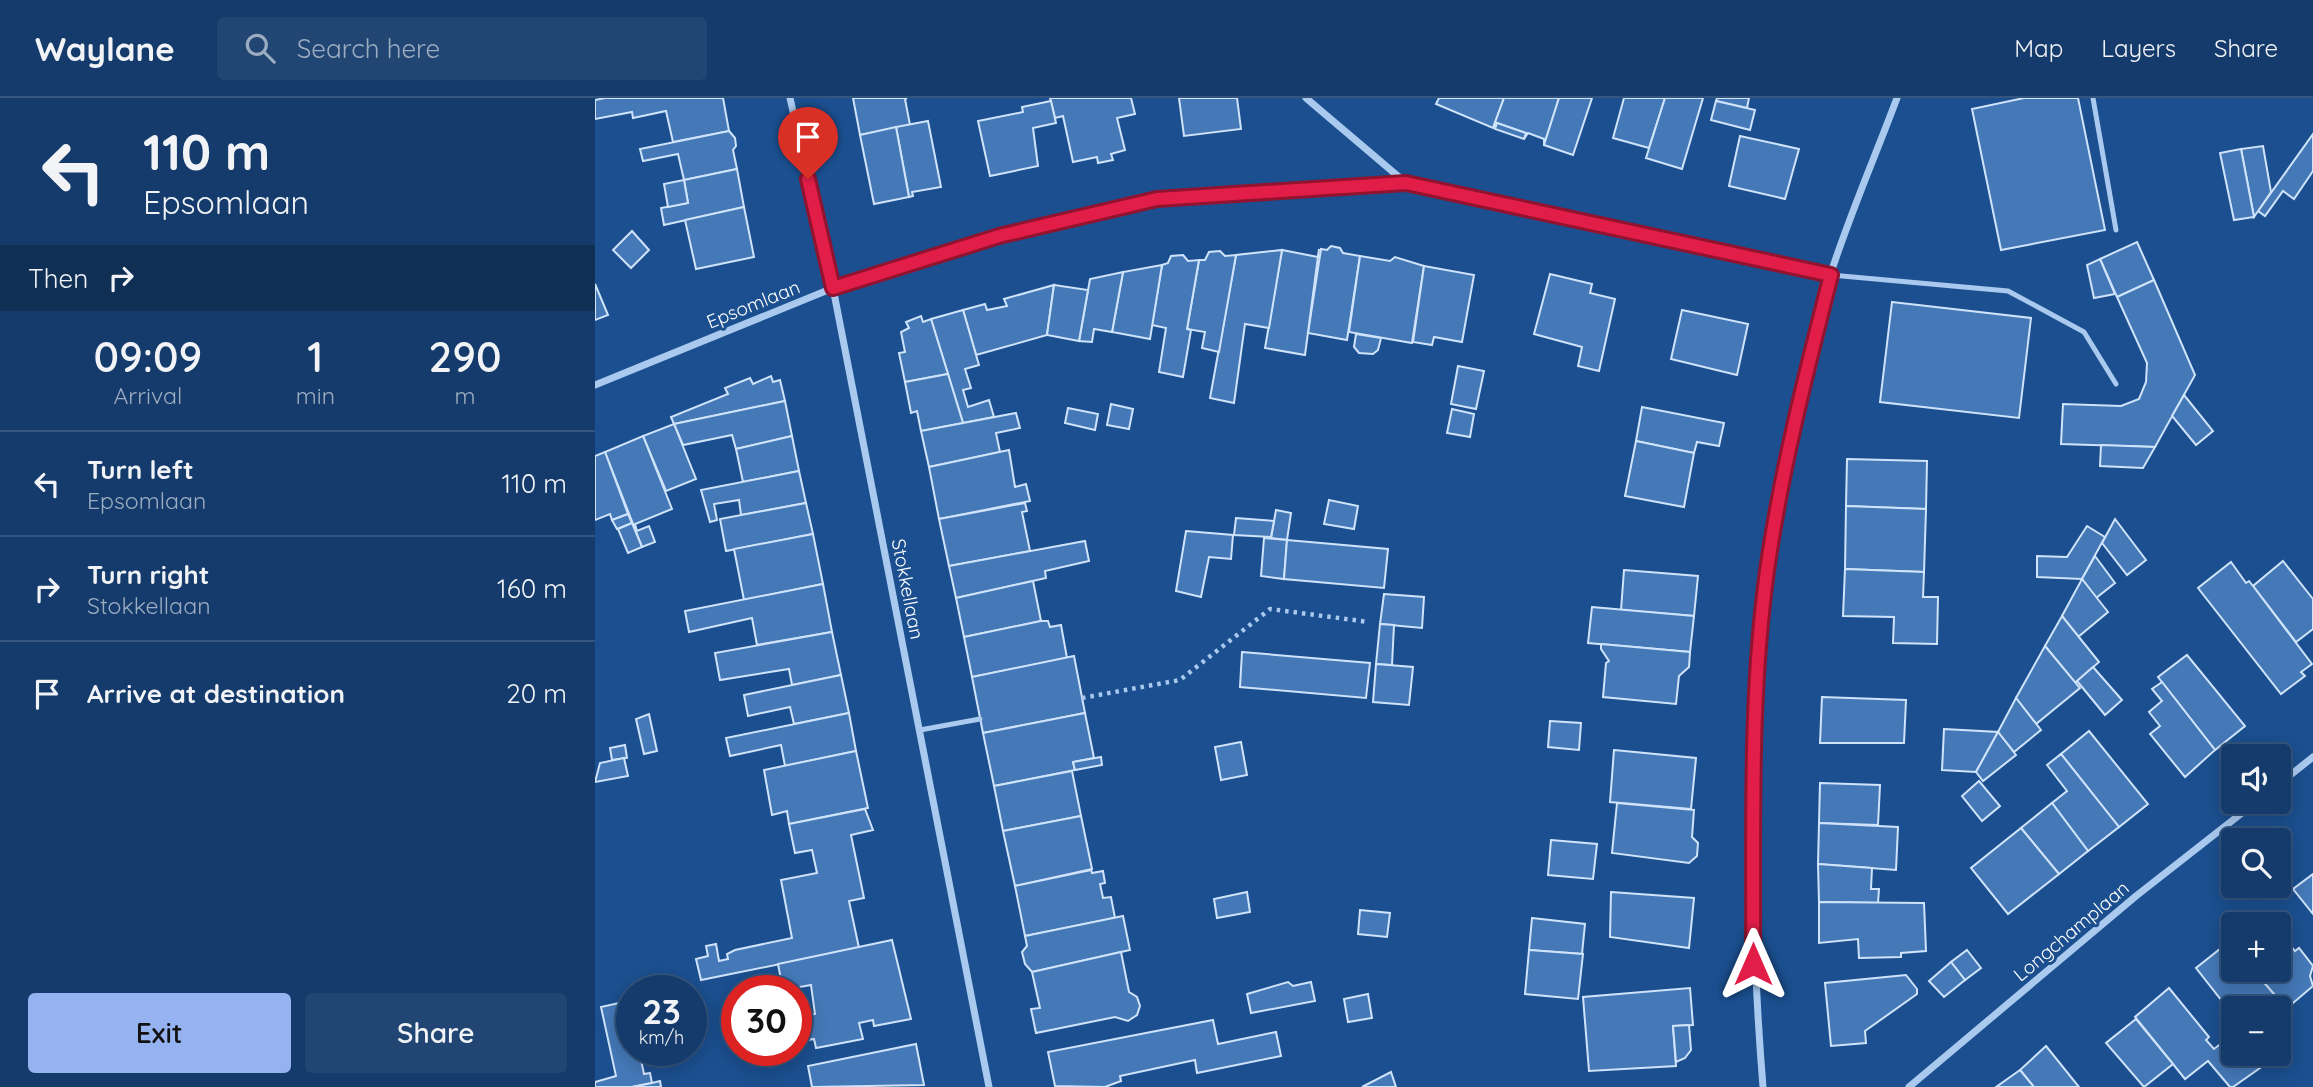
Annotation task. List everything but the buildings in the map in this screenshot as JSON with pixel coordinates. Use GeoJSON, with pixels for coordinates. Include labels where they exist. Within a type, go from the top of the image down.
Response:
{"type":"FeatureCollection","features":[{"type":"Feature","properties":{"kind":"street","name":"Stokkellaan"},"geometry":{"type":"LineString","coordinates":[[790,98],[833,288],[989,1087]]}},
{"type":"Feature","properties":{"kind":"street"},"geometry":{"type":"LineString","coordinates":[[1306,98],[1406,183]]}},
{"type":"Feature","properties":{"kind":"street"},"geometry":{"type":"LineString","coordinates":[[1763,1087],[1753,964],[1754,750],[1767,572],[1793,424],[1831,275],[1897,98]]}},
{"type":"Feature","properties":{"kind":"street","name":"Epsomlaan"},"geometry":{"type":"LineString","coordinates":[[595,385],[833,288],[999,236],[1157,199],[1406,183],[1831,275]]}},
{"type":"Feature","properties":{"kind":"street"},"geometry":{"type":"LineString","coordinates":[[2291,774],[2313,757]]}},
{"type":"Feature","properties":{"kind":"street","name":"Longchamplaan"},"geometry":{"type":"LineString","coordinates":[[1909,1087],[2136,896],[2241,814]]}},
{"type":"Feature","properties":{"kind":"lane"},"geometry":{"type":"LineString","coordinates":[[2093,98],[2116,230]]}},
{"type":"Feature","properties":{"kind":"lane"},"geometry":{"type":"LineString","coordinates":[[1831,275],[2008,291],[2084,332],[2116,384]]}},
{"type":"Feature","properties":{"kind":"lane"},"geometry":{"type":"LineString","coordinates":[[920,730],[980,719]]}},
{"type":"Feature","properties":{"kind":"path"},"geometry":{"type":"LineString","coordinates":[[1082,698],[1180,680],[1270,609],[1369,622]]}},
{"type":"Feature","properties":{"kind":"route"},"geometry":{"type":"LineString","coordinates":[[808,179],[833,288],[999,236],[1157,199],[1311,187],[1406,183],[1831,275],[1793,424],[1767,572],[1754,750],[1753,964]]}}]}
